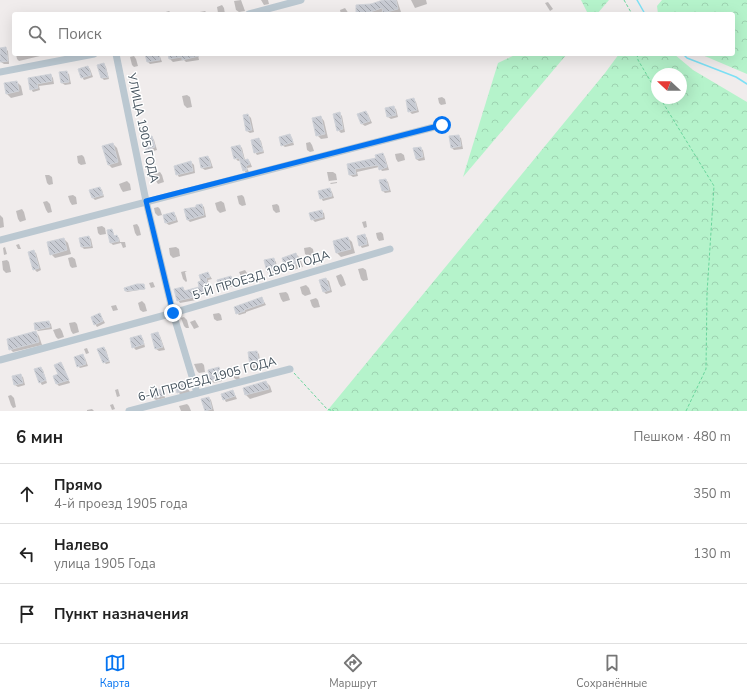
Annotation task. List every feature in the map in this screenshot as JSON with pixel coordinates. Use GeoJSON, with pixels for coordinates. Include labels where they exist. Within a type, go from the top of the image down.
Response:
{"type":"FeatureCollection","features":[{"type":"Feature","properties":{"kind":"street"},"geometry":{"type":"LineString","coordinates":[[256,12],[301,0]]}},
{"type":"Feature","properties":{"kind":"street"},"geometry":{"type":"LineString","coordinates":[[0,72],[84,56]]}},
{"type":"Feature","properties":{"kind":"street","name":"УЛИЦА 1905 ГОДА"},"geometry":{"type":"LineString","coordinates":[[116,56],[146,201],[173,313],[197,393]]}},
{"type":"Feature","properties":{"kind":"street"},"geometry":{"type":"LineString","coordinates":[[0,240],[442,125]]}},
{"type":"Feature","properties":{"kind":"street","name":"5-Й ПРОЕЗД 1905 ГОДА"},"geometry":{"type":"LineString","coordinates":[[0,360],[173,313],[390,249]]}},
{"type":"Feature","properties":{"kind":"street","name":"6-Й ПРОЕЗД 1905 ГОДА"},"geometry":{"type":"LineString","coordinates":[[129,411],[290,369]]}},
{"type":"Feature","properties":{"kind":"path"},"geometry":{"type":"LineString","coordinates":[[624,0],[631,12]]}},
{"type":"Feature","properties":{"kind":"path"},"geometry":{"type":"LineString","coordinates":[[637,56],[638,60],[651,82]]}},
{"type":"Feature","properties":{"kind":"path"},"geometry":{"type":"LineString","coordinates":[[664,104],[714,186],[707,293],[706,369],[686,411]]}},
{"type":"Feature","properties":{"kind":"path"},"geometry":{"type":"LineString","coordinates":[[290,369],[327,409],[334,411]]}},
{"type":"Feature","properties":{"kind":"green space"},"geometry":{"type":"Polygon","coordinates":[[[581,0],[609,0],[599,12],[587,12],[581,0]]]}},
{"type":"Feature","properties":{"kind":"green space"},"geometry":{"type":"Polygon","coordinates":[[[662,0],[747,0],[747,74],[705,56],[735,56],[735,12],[658,12],[657,6],[662,0]]]}},
{"type":"Feature","properties":{"kind":"green space"},"geometry":{"type":"Polygon","coordinates":[[[513,56],[565,56],[463,177],[498,63],[513,56]]]}},
{"type":"Feature","properties":{"kind":"green space"},"geometry":{"type":"Polygon","coordinates":[[[618,56],[676,56],[693,70],[747,102],[747,411],[327,411],[618,56]]]}},
{"type":"Feature","properties":{"kind":"building"},"geometry":{"type":"Polygon","coordinates":[[[383,0],[396,0],[398,9],[387,12],[383,12],[382,8],[370,12],[356,12],[356,5],[371,4],[383,0]]]}},
{"type":"Feature","properties":{"kind":"building"},"geometry":{"type":"Polygon","coordinates":[[[6,47],[8,61],[0,62],[0,48],[6,47]]]}},
{"type":"Feature","properties":{"kind":"building"},"geometry":{"type":"Polygon","coordinates":[[[146,56],[159,56],[160,60],[147,62],[146,56]]]}},
{"type":"Feature","properties":{"kind":"building"},"geometry":{"type":"Polygon","coordinates":[[[168,56],[199,56],[182,60],[182,57],[169,59],[168,56]]]}},
{"type":"Feature","properties":{"kind":"building"},"geometry":{"type":"Polygon","coordinates":[[[104,63],[108,77],[101,78],[97,65],[104,63]]]}},
{"type":"Feature","properties":{"kind":"building"},"geometry":{"type":"Polygon","coordinates":[[[88,66],[91,75],[81,78],[78,69],[88,66]]]}},
{"type":"Feature","properties":{"kind":"building"},"geometry":{"type":"Polygon","coordinates":[[[67,71],[69,82],[61,83],[59,72],[67,71]]]}},
{"type":"Feature","properties":{"kind":"building"},"geometry":{"type":"Polygon","coordinates":[[[51,74],[52,81],[37,84],[38,88],[30,90],[28,78],[51,74]]]}},
{"type":"Feature","properties":{"kind":"building"},"geometry":{"type":"Polygon","coordinates":[[[17,81],[19,91],[6,94],[4,83],[17,81]]]}},
{"type":"Feature","properties":{"kind":"building"},"geometry":{"type":"Polygon","coordinates":[[[414,98],[417,110],[408,112],[406,100],[414,98]]]}},
{"type":"Feature","properties":{"kind":"building"},"geometry":{"type":"Polygon","coordinates":[[[394,106],[396,115],[387,117],[385,108],[394,106]]]}},
{"type":"Feature","properties":{"kind":"building"},"geometry":{"type":"Polygon","coordinates":[[[366,111],[370,121],[361,124],[357,114],[366,111]]]}},
{"type":"Feature","properties":{"kind":"building"},"geometry":{"type":"Polygon","coordinates":[[[340,112],[343,129],[337,131],[333,114],[340,112]]]}},
{"type":"Feature","properties":{"kind":"building"},"geometry":{"type":"Polygon","coordinates":[[[248,114],[252,130],[246,131],[243,115],[248,114]]]}},
{"type":"Feature","properties":{"kind":"building"},"geometry":{"type":"Polygon","coordinates":[[[321,116],[325,134],[316,136],[312,118],[321,116]]]}},
{"type":"Feature","properties":{"kind":"building"},"geometry":{"type":"Polygon","coordinates":[[[290,134],[293,142],[281,146],[279,137],[290,134]]]}},
{"type":"Feature","properties":{"kind":"building"},"geometry":{"type":"Polygon","coordinates":[[[459,135],[461,146],[451,148],[449,136],[459,135]]]}},
{"type":"Feature","properties":{"kind":"building"},"geometry":{"type":"Polygon","coordinates":[[[152,136],[155,147],[146,150],[143,139],[152,136]]]}},
{"type":"Feature","properties":{"kind":"building"},"geometry":{"type":"Polygon","coordinates":[[[259,138],[263,151],[254,153],[251,140],[259,138]]]}},
{"type":"Feature","properties":{"kind":"building"},"geometry":{"type":"Polygon","coordinates":[[[113,143],[118,162],[108,165],[102,146],[113,143]]]}},
{"type":"Feature","properties":{"kind":"building"},"geometry":{"type":"Polygon","coordinates":[[[240,145],[244,160],[248,159],[250,164],[246,166],[247,170],[243,171],[239,158],[234,159],[231,147],[240,145]]]}},
{"type":"Feature","properties":{"kind":"building"},"geometry":{"type":"Polygon","coordinates":[[[421,147],[423,157],[416,159],[413,148],[421,147]]]}},
{"type":"Feature","properties":{"kind":"building"},"geometry":{"type":"Polygon","coordinates":[[[383,153],[387,167],[379,170],[378,165],[355,169],[356,174],[349,175],[347,164],[376,158],[375,155],[383,153]]]}},
{"type":"Feature","properties":{"kind":"building"},"geometry":{"type":"Polygon","coordinates":[[[208,156],[211,166],[201,168],[199,158],[208,156]]]}},
{"type":"Feature","properties":{"kind":"building"},"geometry":{"type":"Polygon","coordinates":[[[191,161],[193,171],[176,175],[174,166],[191,161]]]}},
{"type":"Feature","properties":{"kind":"building"},"geometry":{"type":"Polygon","coordinates":[[[386,179],[389,190],[382,191],[379,180],[386,179]]]}},
{"type":"Feature","properties":{"kind":"building"},"geometry":{"type":"Polygon","coordinates":[[[100,187],[103,195],[92,198],[89,190],[100,187]]]}},
{"type":"Feature","properties":{"kind":"building"},"geometry":{"type":"Polygon","coordinates":[[[330,188],[332,196],[320,199],[318,191],[330,188]]]}},
{"type":"Feature","properties":{"kind":"building"},"geometry":{"type":"Polygon","coordinates":[[[202,204],[204,215],[187,220],[184,209],[196,207],[196,205],[202,204]]]}},
{"type":"Feature","properties":{"kind":"building"},"geometry":{"type":"Polygon","coordinates":[[[322,210],[323,217],[311,220],[309,213],[322,210]]]}},
{"type":"Feature","properties":{"kind":"building"},"geometry":{"type":"Polygon","coordinates":[[[174,212],[176,220],[165,223],[163,215],[174,212]]]}},
{"type":"Feature","properties":{"kind":"building"},"geometry":{"type":"Polygon","coordinates":[[[112,229],[114,236],[117,235],[119,241],[110,243],[107,230],[112,229]]]}},
{"type":"Feature","properties":{"kind":"building"},"geometry":{"type":"Polygon","coordinates":[[[365,234],[367,244],[359,246],[357,236],[365,234]]]}},
{"type":"Feature","properties":{"kind":"building"},"geometry":{"type":"Polygon","coordinates":[[[89,236],[91,246],[81,247],[79,238],[89,236]]]}},
{"type":"Feature","properties":{"kind":"building"},"geometry":{"type":"Polygon","coordinates":[[[348,237],[351,249],[336,253],[333,241],[348,237]]]}},
{"type":"Feature","properties":{"kind":"building"},"geometry":{"type":"Polygon","coordinates":[[[64,238],[67,250],[50,255],[47,242],[64,238]]]}},
{"type":"Feature","properties":{"kind":"building"},"geometry":{"type":"Polygon","coordinates":[[[34,250],[39,268],[33,270],[28,252],[34,250]]]}},
{"type":"Feature","properties":{"kind":"building"},"geometry":{"type":"Polygon","coordinates":[[[296,253],[299,263],[285,268],[282,258],[296,253]]]}},
{"type":"Feature","properties":{"kind":"building"},"geometry":{"type":"Polygon","coordinates":[[[274,258],[276,270],[267,272],[264,260],[274,258]]]}},
{"type":"Feature","properties":{"kind":"building"},"geometry":{"type":"Polygon","coordinates":[[[208,272],[210,277],[206,278],[209,290],[193,295],[194,297],[177,301],[174,289],[183,287],[184,291],[199,287],[198,282],[201,281],[199,275],[208,272]]]}},
{"type":"Feature","properties":{"kind":"building"},"geometry":{"type":"Polygon","coordinates":[[[231,276],[233,283],[220,287],[217,280],[231,276]]]}},
{"type":"Feature","properties":{"kind":"building"},"geometry":{"type":"Polygon","coordinates":[[[326,278],[330,290],[323,292],[319,280],[326,278]]]}},
{"type":"Feature","properties":{"kind":"building"},"geometry":{"type":"Polygon","coordinates":[[[137,284],[144,284],[145,289],[125,291],[124,288],[137,284]]]}},
{"type":"Feature","properties":{"kind":"building"},"geometry":{"type":"Polygon","coordinates":[[[262,297],[264,303],[236,314],[234,307],[262,297]]]}},
{"type":"Feature","properties":{"kind":"building"},"geometry":{"type":"Polygon","coordinates":[[[100,313],[103,321],[94,325],[91,317],[100,313]]]}},
{"type":"Feature","properties":{"kind":"building"},"geometry":{"type":"Polygon","coordinates":[[[49,321],[50,327],[35,330],[34,323],[49,321]]]}},
{"type":"Feature","properties":{"kind":"building"},"geometry":{"type":"Polygon","coordinates":[[[36,331],[39,342],[9,350],[7,339],[36,331]]]}},
{"type":"Feature","properties":{"kind":"building"},"geometry":{"type":"Polygon","coordinates":[[[158,332],[163,347],[155,349],[151,334],[158,332]]]}},
{"type":"Feature","properties":{"kind":"building"},"geometry":{"type":"Polygon","coordinates":[[[141,335],[144,344],[132,348],[130,338],[141,335]]]}},
{"type":"Feature","properties":{"kind":"building"},"geometry":{"type":"Polygon","coordinates":[[[104,347],[109,361],[103,363],[97,349],[104,347]]]}},
{"type":"Feature","properties":{"kind":"building"},"geometry":{"type":"Polygon","coordinates":[[[257,351],[259,364],[250,366],[248,352],[257,351]]]}},
{"type":"Feature","properties":{"kind":"building"},"geometry":{"type":"Polygon","coordinates":[[[83,354],[86,364],[77,367],[74,357],[83,354]]]}},
{"type":"Feature","properties":{"kind":"building"},"geometry":{"type":"Polygon","coordinates":[[[61,362],[69,380],[56,384],[53,376],[58,374],[54,365],[61,362]]]}},
{"type":"Feature","properties":{"kind":"building"},"geometry":{"type":"Polygon","coordinates":[[[41,367],[46,380],[39,383],[34,369],[41,367]]]}},
{"type":"Feature","properties":{"kind":"building"},"geometry":{"type":"Polygon","coordinates":[[[219,367],[222,378],[210,381],[208,370],[219,367]]]}},
{"type":"Feature","properties":{"kind":"building"},"geometry":{"type":"Polygon","coordinates":[[[21,374],[23,383],[14,385],[12,376],[21,374]]]}},
{"type":"Feature","properties":{"kind":"building"},"geometry":{"type":"Polygon","coordinates":[[[266,381],[269,389],[245,395],[243,388],[266,381]]]}},
{"type":"Feature","properties":{"kind":"building"},"geometry":{"type":"Polygon","coordinates":[[[185,382],[188,389],[177,393],[175,386],[185,382]]]}},
{"type":"Feature","properties":{"kind":"building"},"geometry":{"type":"Polygon","coordinates":[[[162,389],[163,396],[152,398],[151,391],[162,389]]]}},
{"type":"Feature","properties":{"kind":"building"},"geometry":{"type":"Polygon","coordinates":[[[233,390],[235,396],[223,400],[221,394],[233,390]]]}},
{"type":"Feature","properties":{"kind":"building"},"geometry":{"type":"Polygon","coordinates":[[[209,397],[212,409],[205,411],[201,399],[209,397]]]}},
{"type":"Feature","properties":{"kind":"waterway"},"geometry":{"type":"LineString","coordinates":[[637,0],[644,12]]}},
{"type":"Feature","properties":{"kind":"waterway"},"geometry":{"type":"LineString","coordinates":[[685,56],[736,77],[747,84]]}},
{"type":"Feature","properties":{"kind":"route"},"geometry":{"type":"LineString","coordinates":[[173,313],[146,201],[442,125]]}}]}
